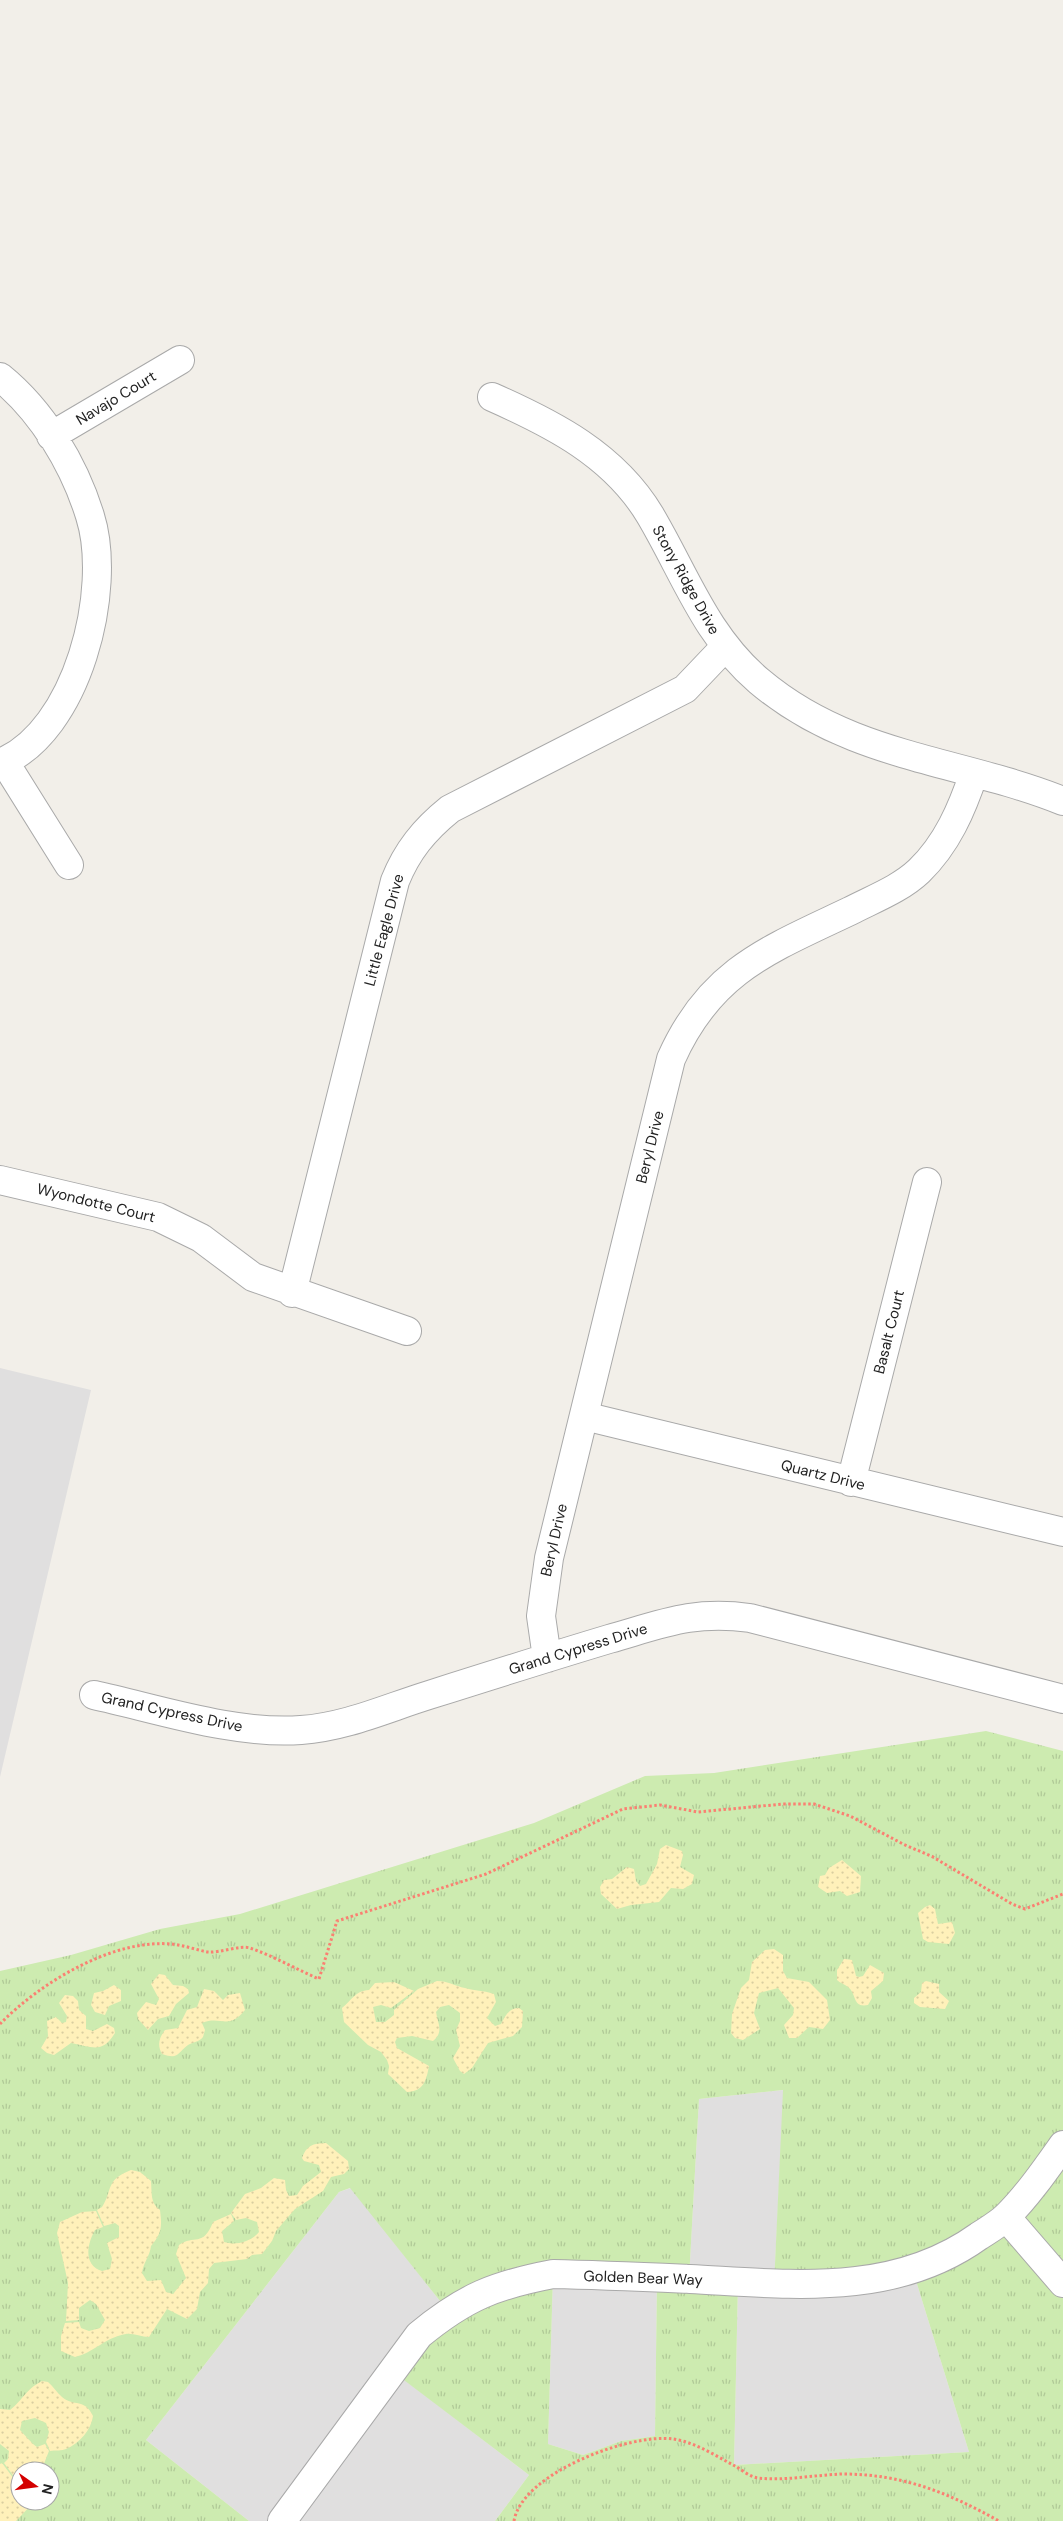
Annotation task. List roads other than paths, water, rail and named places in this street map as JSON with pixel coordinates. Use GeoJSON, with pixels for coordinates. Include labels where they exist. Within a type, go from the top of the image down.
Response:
{"type":"FeatureCollection","features":[{"type":"Feature","properties":{"kind":"street","name":"Navajo Court"},"geometry":{"type":"LineString","coordinates":[[51,436],[180,360]]}},
{"type":"Feature","properties":{"kind":"street"},"geometry":{"type":"LineString","coordinates":[[0,377],[32,407],[51,436],[79,488],[90,516],[97,551],[97,590],[84,650],[73,683],[62,704],[34,740],[2,762],[69,865]]}},
{"type":"Feature","properties":{"kind":"street","name":"Stony Ridge Drive"},"geometry":{"type":"LineString","coordinates":[[492,397],[548,422],[592,450],[625,483],[649,514],[704,618],[725,647],[760,681],[807,715],[843,734],[909,756],[1023,785],[1063,801]]}},
{"type":"Feature","properties":{"kind":"street","name":"Little Eagle Drive"},"geometry":{"type":"LineString","coordinates":[[292,1293],[395,881],[402,862],[415,842],[450,809],[685,689],[725,647]]}},
{"type":"Feature","properties":{"kind":"street","name":"Beryl Drive"},"geometry":{"type":"LineString","coordinates":[[547,1658],[541,1616],[543,1588],[671,1059],[682,1036],[697,1012],[718,987],[742,967],[768,950],[890,891],[918,872],[937,849],[955,822],[974,772]]}},
{"type":"Feature","properties":{"kind":"street","name":"Wyondotte Court"},"geometry":{"type":"LineString","coordinates":[[0,1180],[158,1217],[201,1238],[252,1277],[292,1293],[407,1331]]}},
{"type":"Feature","properties":{"kind":"street","name":"Basalt Court"},"geometry":{"type":"LineString","coordinates":[[851,1482],[927,1182]]}},
{"type":"Feature","properties":{"kind":"street","name":"Quartz Drive"},"geometry":{"type":"LineString","coordinates":[[584,1416],[1063,1532]]}},
{"type":"Feature","properties":{"kind":"street","name":"Grand Cypress Drive"},"geometry":{"type":"LineString","coordinates":[[94,1695],[242,1728],[272,1731],[303,1730],[360,1718],[681,1617],[729,1615],[750,1618],[998,1684],[1063,1699]]}},
{"type":"Feature","properties":{"kind":"street","name":"Golden Bear Way"},"geometry":{"type":"LineString","coordinates":[[282,2521],[419,2335],[448,2312],[474,2296],[518,2280],[553,2274],[774,2285],[837,2284],[873,2280],[913,2270],[942,2259],[970,2243],[1006,2217],[1043,2174],[1063,2145]]}},
{"type":"Feature","properties":{"kind":"street"},"geometry":{"type":"LineString","coordinates":[[1006,2217],[1063,2284]]}}]}
